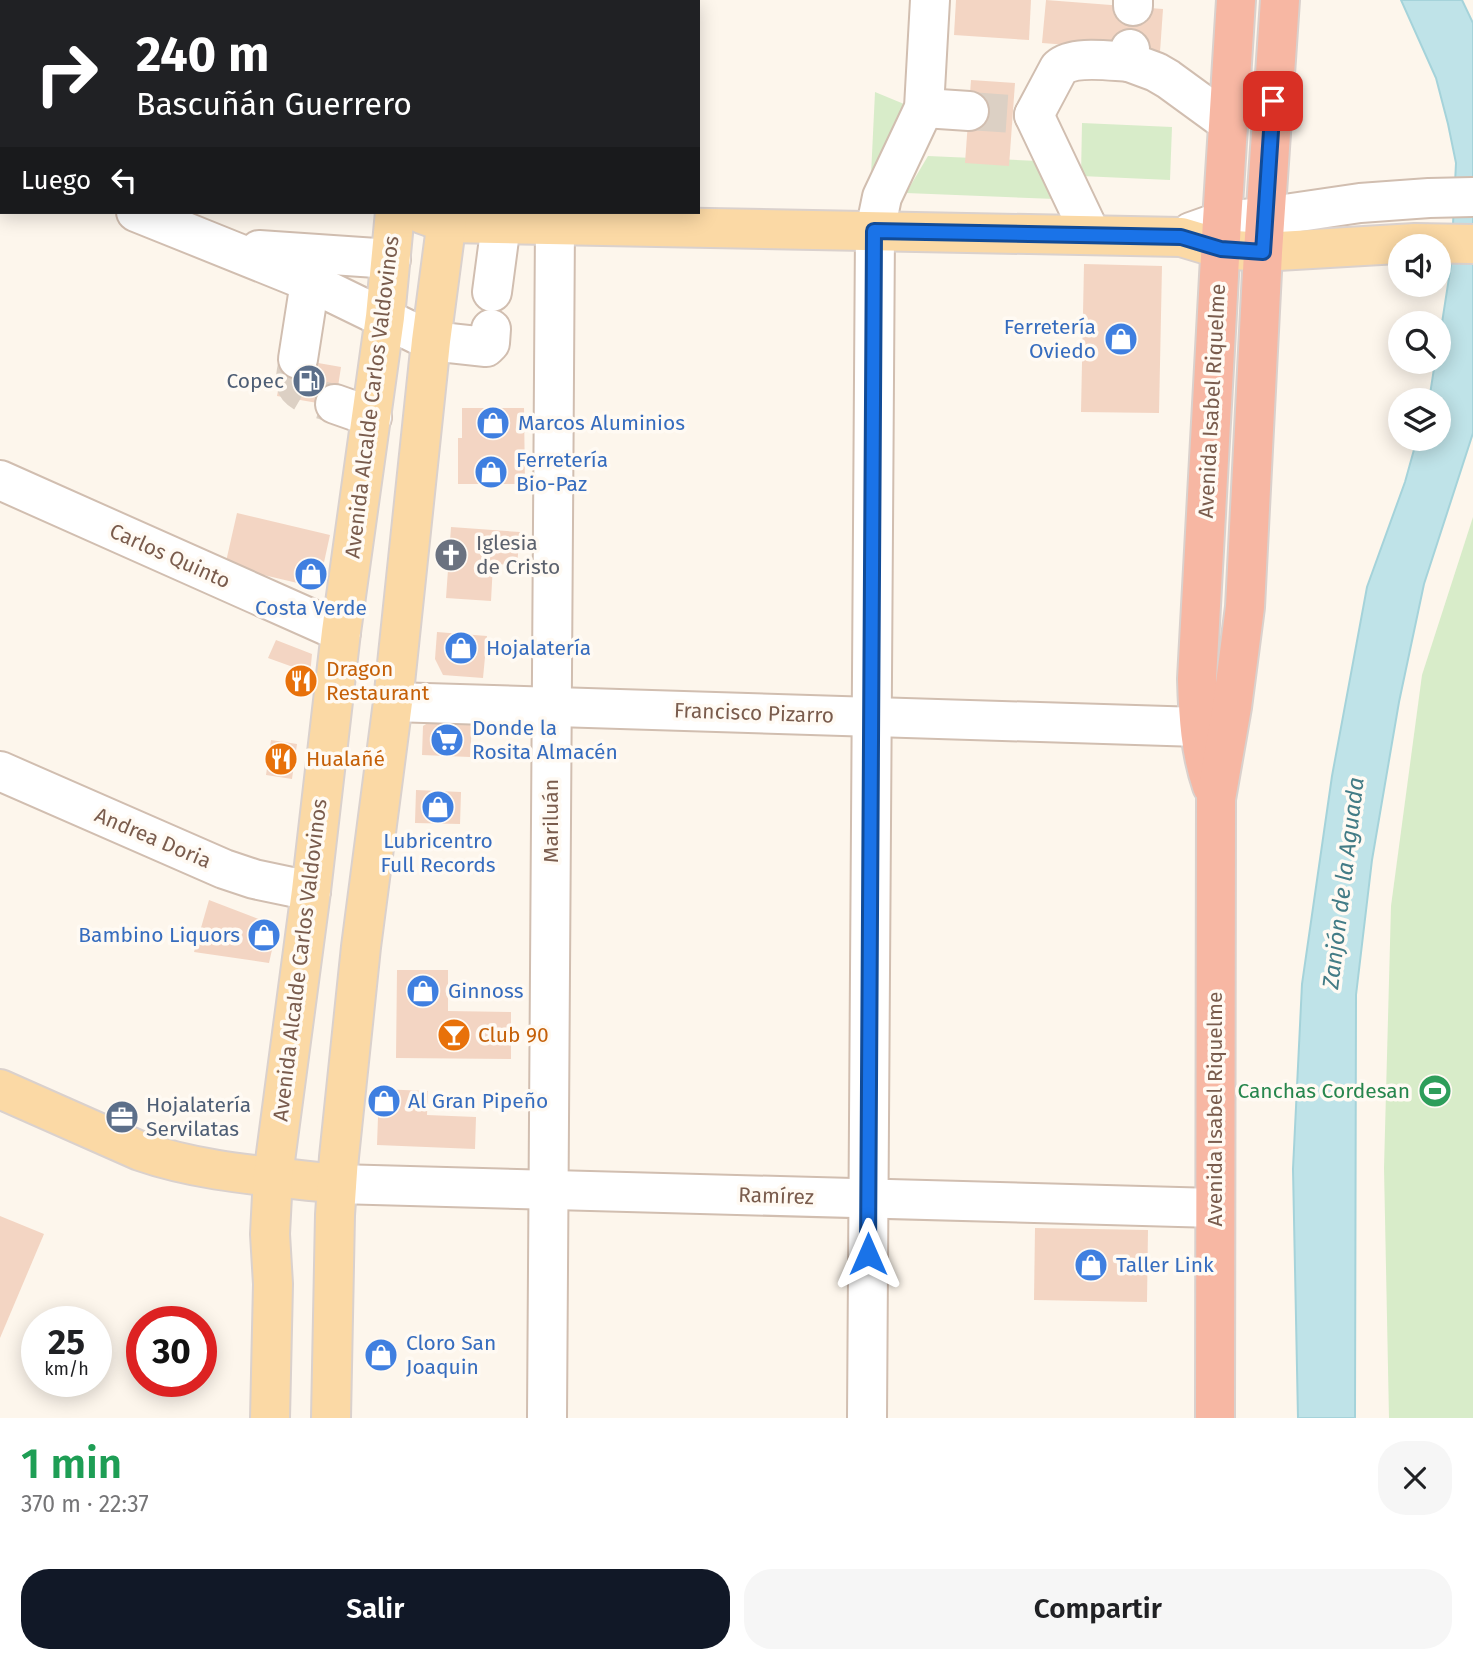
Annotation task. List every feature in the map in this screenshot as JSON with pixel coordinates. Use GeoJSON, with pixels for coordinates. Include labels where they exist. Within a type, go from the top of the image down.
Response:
{"type":"FeatureCollection","features":[{"type":"Feature","properties":{"kind":"highway","name":"Avenida Isabel Riquelme"},"geometry":{"type":"LineString","coordinates":[[1216,799],[1204,763],[1197,679],[1236,0]]}},
{"type":"Feature","properties":{"kind":"highway","name":"Avenida Isabel Riquelme"},"geometry":{"type":"LineString","coordinates":[[1215,1418],[1216,799],[1245,607],[1264,234],[1280,0]]}},
{"type":"Feature","properties":{"kind":"main road","name":"Avenida Alcalde Carlos Valdovinos"},"geometry":{"type":"LineString","coordinates":[[270,1418],[273,1284],[270,1234],[273,1176],[311,891],[341,632],[385,317],[395,214]]}},
{"type":"Feature","properties":{"kind":"main road"},"geometry":{"type":"LineString","coordinates":[[331,1418],[337,1184],[361,947],[393,702],[419,465],[431,341],[436,215],[501,224],[1181,237]]}},
{"type":"Feature","properties":{"kind":"main road"},"geometry":{"type":"LineString","coordinates":[[1264,234],[1473,244]]}},
{"type":"Feature","properties":{"kind":"main road"},"geometry":{"type":"LineString","coordinates":[[366,457],[419,465]]}},
{"type":"Feature","properties":{"kind":"main road"},"geometry":{"type":"LineString","coordinates":[[333,698],[393,702]]}},
{"type":"Feature","properties":{"kind":"main road"},"geometry":{"type":"LineString","coordinates":[[304,934],[361,947]]}},
{"type":"Feature","properties":{"kind":"main road"},"geometry":{"type":"LineString","coordinates":[[0,1089],[140,1152],[160,1158],[190,1166],[337,1184]]}},
{"type":"Feature","properties":{"kind":"main road"},"geometry":{"type":"LineString","coordinates":[[273,1284],[334,1288]]}},
{"type":"Feature","properties":{"kind":"street"},"geometry":{"type":"LineString","coordinates":[[867,1418],[874,231],[882,197],[924,108],[930,0]]}},
{"type":"Feature","properties":{"kind":"street"},"geometry":{"type":"LineString","coordinates":[[1091,235],[1024,114],[1065,62],[1129,56],[1168,79],[1227,122]]}},
{"type":"Feature","properties":{"kind":"street"},"geometry":{"type":"LineString","coordinates":[[924,108],[968,111]]}},
{"type":"Feature","properties":{"kind":"street"},"geometry":{"type":"LineString","coordinates":[[1181,237],[1264,234],[1360,203],[1473,197]]}},
{"type":"Feature","properties":{"kind":"street"},"geometry":{"type":"LineString","coordinates":[[141,214],[310,282],[431,341],[486,347],[490,344],[501,224]]}},
{"type":"Feature","properties":{"kind":"street","name":"Mariluán"},"geometry":{"type":"LineString","coordinates":[[547,1418],[555,225]]}},
{"type":"Feature","properties":{"kind":"street"},"geometry":{"type":"LineString","coordinates":[[226,248],[391,259]]}},
{"type":"Feature","properties":{"kind":"street"},"geometry":{"type":"LineString","coordinates":[[298,359],[310,282]]}},
{"type":"Feature","properties":{"kind":"street"},"geometry":{"type":"LineString","coordinates":[[335,404],[372,417]]}},
{"type":"Feature","properties":{"kind":"street","name":"Carlos Quinto"},"geometry":{"type":"LineString","coordinates":[[0,480],[341,632]]}},
{"type":"Feature","properties":{"kind":"street","name":"Francisco Pizarro"},"geometry":{"type":"LineString","coordinates":[[393,702],[1199,727]]}},
{"type":"Feature","properties":{"kind":"street","name":"Andrea Doria"},"geometry":{"type":"LineString","coordinates":[[0,771],[224,869],[311,891]]}},
{"type":"Feature","properties":{"kind":"street","name":"Ramírez"},"geometry":{"type":"LineString","coordinates":[[337,1184],[1215,1208]]}},
{"type":"Feature","properties":{"kind":"green space"},"geometry":{"type":"Polygon","coordinates":[[[875,92],[904,104],[900,149],[871,175],[875,92]]]}},
{"type":"Feature","properties":{"kind":"green space"},"geometry":{"type":"Polygon","coordinates":[[[1082,123],[1172,127],[1170,180],[1081,176],[1082,123]]]}},
{"type":"Feature","properties":{"kind":"green space"},"geometry":{"type":"Polygon","coordinates":[[[928,156],[1038,161],[1055,199],[906,193],[928,156]]]}},
{"type":"Feature","properties":{"kind":"green space","name":"Canchas Cordesan"},"geometry":{"type":"Polygon","coordinates":[[[1473,517],[1473,1418],[1389,1418],[1384,1168],[1391,906],[1422,675],[1473,517]]]}},
{"type":"Feature","properties":{"kind":"water","name":"Zanjón de la Aguada"},"geometry":{"type":"Polygon","coordinates":[[[1401,0],[1462,0],[1473,23],[1473,433],[1424,584],[1399,702],[1372,860],[1356,995],[1355,1418],[1298,1418],[1293,1169],[1302,984],[1332,776],[1367,587],[1414,451],[1451,451],[1451,388],[1431,388],[1433,374],[1451,374],[1451,311],[1444,311],[1446,297],[1451,297],[1456,163],[1436,78],[1401,0]]]}},
{"type":"Feature","properties":{"kind":"building"},"geometry":{"type":"Polygon","coordinates":[[[956,0],[1031,0],[1029,40],[954,35],[956,0]]]}},
{"type":"Feature","properties":{"kind":"building"},"geometry":{"type":"Polygon","coordinates":[[[1046,0],[1163,9],[1160,52],[1042,43],[1046,0]]]}},
{"type":"Feature","properties":{"kind":"building"},"geometry":{"type":"Polygon","coordinates":[[[971,80],[1015,83],[1009,166],[965,163],[971,80]]]}},
{"type":"Feature","properties":{"kind":"building","name":"Ferretería Oviedo"},"geometry":{"type":"Polygon","coordinates":[[[1084,264],[1162,266],[1159,413],[1081,412],[1084,264]]]}},
{"type":"Feature","properties":{"kind":"building","name":"Copec"},"geometry":{"type":"Polygon","coordinates":[[[284,357],[341,367],[335,406],[277,396],[284,357]]]}},
{"type":"Feature","properties":{"kind":"building"},"geometry":{"type":"Polygon","coordinates":[[[462,408],[524,408],[525,484],[458,484],[458,438],[462,438],[462,408]]]}},
{"type":"Feature","properties":{"kind":"building"},"geometry":{"type":"Polygon","coordinates":[[[237,513],[330,535],[321,576],[306,585],[225,566],[237,513]]]}},
{"type":"Feature","properties":{"kind":"building"},"geometry":{"type":"Polygon","coordinates":[[[451,527],[520,532],[517,565],[493,564],[491,601],[446,598],[451,527]]]}},
{"type":"Feature","properties":{"kind":"building","name":"Hojalatería"},"geometry":{"type":"Polygon","coordinates":[[[437,632],[487,636],[483,678],[443,675],[435,659],[437,632]]]}},
{"type":"Feature","properties":{"kind":"building","name":"Dragon Restaurant"},"geometry":{"type":"Polygon","coordinates":[[[276,640],[312,654],[308,696],[291,695],[293,667],[268,658],[276,640]]]}},
{"type":"Feature","properties":{"kind":"building","name":"Donde la Rosita Almacén"},"geometry":{"type":"Polygon","coordinates":[[[431,721],[472,724],[470,757],[422,755],[423,726],[431,721]]]}},
{"type":"Feature","properties":{"kind":"building","name":"Hualañé"},"geometry":{"type":"Polygon","coordinates":[[[271,740],[297,744],[292,779],[266,775],[271,740]]]}},
{"type":"Feature","properties":{"kind":"building","name":"Lubricentro Full Records"},"geometry":{"type":"Polygon","coordinates":[[[416,790],[461,792],[460,824],[415,823],[416,790]]]}},
{"type":"Feature","properties":{"kind":"building"},"geometry":{"type":"Polygon","coordinates":[[[209,900],[264,921],[274,941],[269,963],[194,952],[209,900]]]}},
{"type":"Feature","properties":{"kind":"building","name":"Club 90"},"geometry":{"type":"Polygon","coordinates":[[[397,970],[448,970],[448,1011],[511,1012],[511,1059],[396,1058],[397,970]]]}},
{"type":"Feature","properties":{"kind":"building"},"geometry":{"type":"Polygon","coordinates":[[[379,1089],[428,1091],[427,1115],[476,1117],[475,1149],[377,1145],[379,1089]]]}},
{"type":"Feature","properties":{"kind":"building"},"geometry":{"type":"Polygon","coordinates":[[[0,1216],[44,1234],[0,1338],[0,1216]]]}},
{"type":"Feature","properties":{"kind":"building","name":"Taller Link"},"geometry":{"type":"Polygon","coordinates":[[[1035,1228],[1148,1230],[1147,1302],[1034,1300],[1035,1228]]]}},
{"type":"Feature","properties":{"kind":"tunnel"},"geometry":{"type":"LineString","coordinates":[[969,111],[1013,114]]}},
{"type":"Feature","properties":{"kind":"tunnel"},"geometry":{"type":"LineString","coordinates":[[298,359],[295,380],[297,387],[306,394],[335,404]]}},
{"type":"Feature","properties":{"kind":"place","name":"Ferretería Oviedo"},"geometry":{"type":"Point","coordinates":[1121,339]}},
{"type":"Feature","properties":{"kind":"place","name":"Copec"},"geometry":{"type":"Point","coordinates":[309,381]}},
{"type":"Feature","properties":{"kind":"place","name":"Marcos Aluminios"},"geometry":{"type":"Point","coordinates":[493,423]}},
{"type":"Feature","properties":{"kind":"place","name":"Ferretería Bio-Paz"},"geometry":{"type":"Point","coordinates":[491,472]}},
{"type":"Feature","properties":{"kind":"place","name":"Iglesia de Cristo"},"geometry":{"type":"Point","coordinates":[451,555]}},
{"type":"Feature","properties":{"kind":"place","name":"Costa Verde"},"geometry":{"type":"Point","coordinates":[311,574]}},
{"type":"Feature","properties":{"kind":"place","name":"Hojalatería"},"geometry":{"type":"Point","coordinates":[461,648]}},
{"type":"Feature","properties":{"kind":"place","name":"Dragon Restaurant"},"geometry":{"type":"Point","coordinates":[301,681]}},
{"type":"Feature","properties":{"kind":"place","name":"Donde la Rosita Almacén"},"geometry":{"type":"Point","coordinates":[447,740]}},
{"type":"Feature","properties":{"kind":"place","name":"Hualañé"},"geometry":{"type":"Point","coordinates":[281,759]}},
{"type":"Feature","properties":{"kind":"place","name":"Lubricentro Full Records"},"geometry":{"type":"Point","coordinates":[438,807]}},
{"type":"Feature","properties":{"kind":"place","name":"Bambino Liquors"},"geometry":{"type":"Point","coordinates":[264,935]}},
{"type":"Feature","properties":{"kind":"place","name":"Ginnoss"},"geometry":{"type":"Point","coordinates":[423,991]}},
{"type":"Feature","properties":{"kind":"place","name":"Club 90"},"geometry":{"type":"Point","coordinates":[454,1035]}},
{"type":"Feature","properties":{"kind":"place","name":"Canchas Cordesan"},"geometry":{"type":"Point","coordinates":[1435,1091]}},
{"type":"Feature","properties":{"kind":"place","name":"Al Gran Pipeño"},"geometry":{"type":"Point","coordinates":[384,1101]}},
{"type":"Feature","properties":{"kind":"place","name":"Hojalatería Servilatas"},"geometry":{"type":"Point","coordinates":[122,1117]}},
{"type":"Feature","properties":{"kind":"place","name":"Taller Link"},"geometry":{"type":"Point","coordinates":[1091,1265]}},
{"type":"Feature","properties":{"kind":"place","name":"Cloro San Joaquin"},"geometry":{"type":"Point","coordinates":[381,1355]}},
{"type":"Feature","properties":{"kind":"route"},"geometry":{"type":"LineString","coordinates":[[868,1254],[874,231],[1181,237],[1221,249],[1263,252],[1273,101]]}}]}
